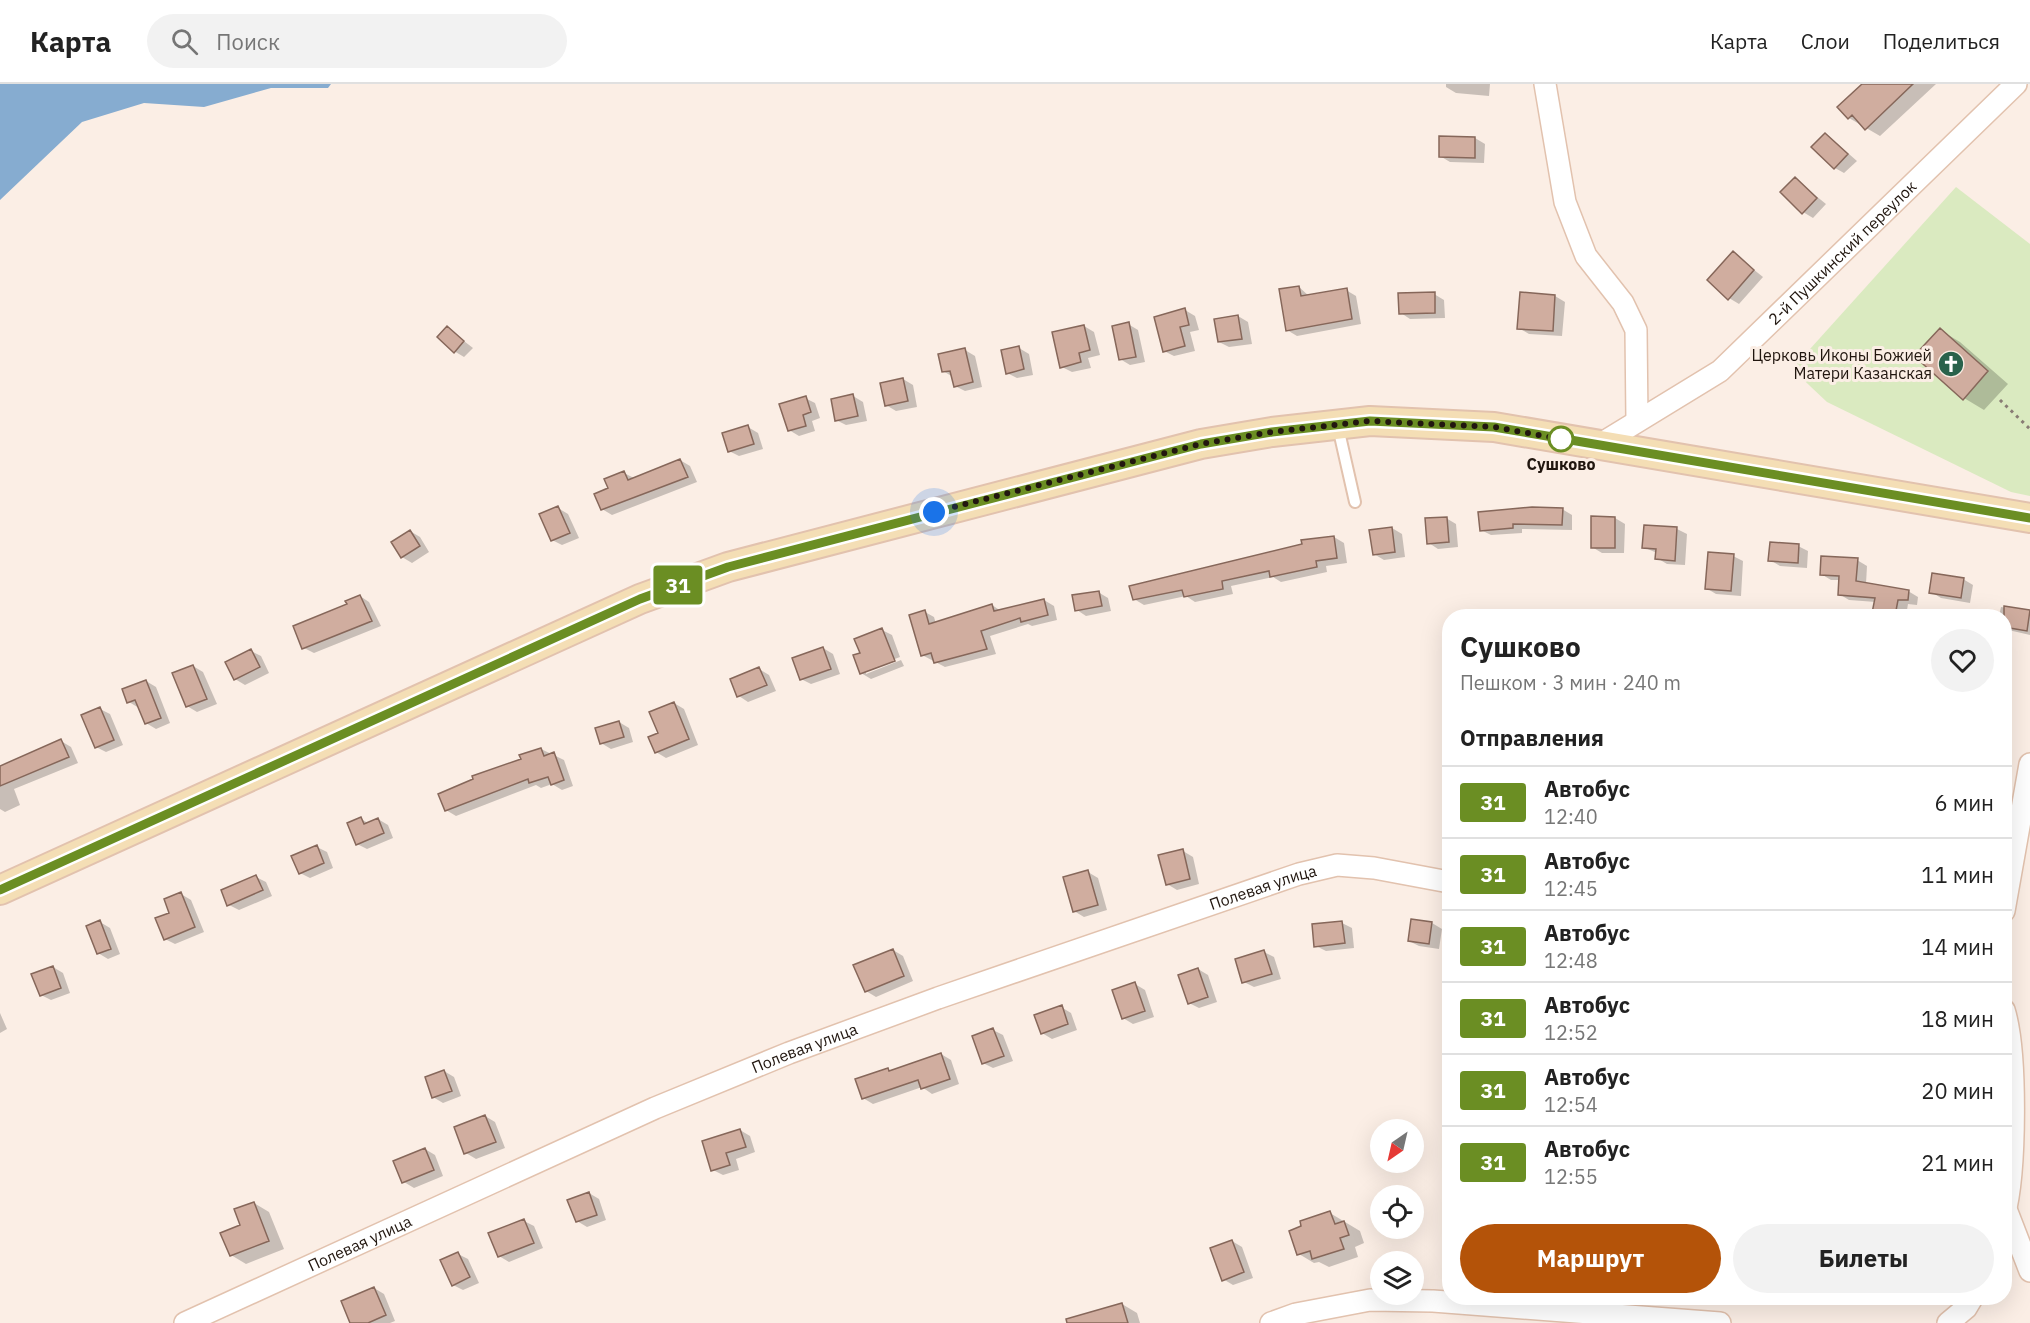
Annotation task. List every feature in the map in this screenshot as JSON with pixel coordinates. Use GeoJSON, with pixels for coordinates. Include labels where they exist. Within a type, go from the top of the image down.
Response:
{"type":"FeatureCollection","features":[{"type":"Feature","properties":{"kind":"main road"},"geometry":{"type":"LineString","coordinates":[[0,890],[514,654],[640,599],[728,567],[1201,444],[1272,432],[1370,421],[1494,427],[2030,518]]}},
{"type":"Feature","properties":{"kind":"street"},"geometry":{"type":"LineString","coordinates":[[1545,84],[1569,213],[1586,256],[1623,303],[1636,330],[1637,422]]}},
{"type":"Feature","properties":{"kind":"street","name":"2-й Пушкинский переулок"},"geometry":{"type":"LineString","coordinates":[[1599,445],[1720,371],[2016,84]]}},
{"type":"Feature","properties":{"kind":"street"},"geometry":{"type":"LineString","coordinates":[[2012,866],[2030,764]]}},
{"type":"Feature","properties":{"kind":"street","name":"Полевая улица"},"geometry":{"type":"LineString","coordinates":[[185,1323],[655,1108],[789,1053],[938,998],[1299,874],[1337,866],[1374,868],[1442,881]]}},
{"type":"Feature","properties":{"kind":"street"},"geometry":{"type":"LineString","coordinates":[[2012,1050],[2021,1143],[2012,1182]]}},
{"type":"Feature","properties":{"kind":"street"},"geometry":{"type":"LineString","coordinates":[[2012,1229],[2030,1271]]}},
{"type":"Feature","properties":{"kind":"street"},"geometry":{"type":"LineString","coordinates":[[1271,1323],[1296,1314],[1370,1300],[1442,1302]]}},
{"type":"Feature","properties":{"kind":"street"},"geometry":{"type":"LineString","coordinates":[[1484,1305],[1720,1323]]}},
{"type":"Feature","properties":{"kind":"street"},"geometry":{"type":"LineString","coordinates":[[1948,1323],[1967,1305]]}},
{"type":"Feature","properties":{"kind":"lane"},"geometry":{"type":"LineString","coordinates":[[1338,425],[1355,502]]}},
{"type":"Feature","properties":{"kind":"path"},"geometry":{"type":"LineString","coordinates":[[2000,400],[2030,429]]}},
{"type":"Feature","properties":{"kind":"green space"},"geometry":{"type":"Polygon","coordinates":[[[1956,187],[2030,244],[2030,496],[2011,492],[1827,402],[1792,369],[1956,187]]]}},
{"type":"Feature","properties":{"kind":"water"},"geometry":{"type":"Polygon","coordinates":[[[0,84],[331,84],[328,88],[271,88],[204,107],[144,103],[82,122],[0,200],[0,84]]]}},
{"type":"Feature","properties":{"kind":"building"},"geometry":{"type":"Polygon","coordinates":[[[1862,84],[1913,84],[1865,130],[1852,115],[1848,119],[1837,107],[1862,84]]]}},
{"type":"Feature","properties":{"kind":"building"},"geometry":{"type":"Polygon","coordinates":[[[1825,133],[1848,154],[1834,169],[1811,147],[1825,133]]]}},
{"type":"Feature","properties":{"kind":"building"},"geometry":{"type":"Polygon","coordinates":[[[1439,136],[1475,137],[1475,158],[1439,157],[1439,136]]]}},
{"type":"Feature","properties":{"kind":"building"},"geometry":{"type":"Polygon","coordinates":[[[1795,177],[1817,198],[1802,214],[1780,192],[1795,177]]]}},
{"type":"Feature","properties":{"kind":"building"},"geometry":{"type":"Polygon","coordinates":[[[1733,251],[1754,270],[1728,300],[1707,280],[1733,251]]]}},
{"type":"Feature","properties":{"kind":"building"},"geometry":{"type":"Polygon","coordinates":[[[1299,286],[1301,296],[1347,288],[1352,319],[1286,331],[1279,289],[1299,286]]]}},
{"type":"Feature","properties":{"kind":"building"},"geometry":{"type":"Polygon","coordinates":[[[1435,292],[1435,313],[1399,314],[1398,293],[1435,292]]]}},
{"type":"Feature","properties":{"kind":"building"},"geometry":{"type":"Polygon","coordinates":[[[1520,292],[1555,295],[1553,331],[1517,329],[1520,292]]]}},
{"type":"Feature","properties":{"kind":"building"},"geometry":{"type":"Polygon","coordinates":[[[1185,308],[1189,325],[1180,327],[1185,346],[1163,352],[1154,317],[1185,308]]]}},
{"type":"Feature","properties":{"kind":"building"},"geometry":{"type":"Polygon","coordinates":[[[1238,315],[1242,339],[1218,342],[1214,319],[1238,315]]]}},
{"type":"Feature","properties":{"kind":"building"},"geometry":{"type":"Polygon","coordinates":[[[1129,322],[1136,357],[1119,360],[1112,326],[1129,322]]]}},
{"type":"Feature","properties":{"kind":"building"},"geometry":{"type":"Polygon","coordinates":[[[1084,325],[1090,350],[1079,353],[1081,362],[1060,368],[1052,332],[1084,325]]]}},
{"type":"Feature","properties":{"kind":"building"},"geometry":{"type":"Polygon","coordinates":[[[447,326],[464,341],[454,353],[437,337],[447,326]]]}},
{"type":"Feature","properties":{"kind":"building","name":"Церковь Иконы Божией Матери Казанская"},"geometry":{"type":"Polygon","coordinates":[[[1940,328],[1988,371],[1963,400],[1914,356],[1940,328]]]}},
{"type":"Feature","properties":{"kind":"building"},"geometry":{"type":"Polygon","coordinates":[[[1019,346],[1024,369],[1006,374],[1001,350],[1019,346]]]}},
{"type":"Feature","properties":{"kind":"building"},"geometry":{"type":"Polygon","coordinates":[[[965,348],[973,382],[954,387],[950,371],[942,372],[938,354],[965,348]]]}},
{"type":"Feature","properties":{"kind":"building"},"geometry":{"type":"Polygon","coordinates":[[[903,378],[908,401],[885,406],[880,383],[903,378]]]}},
{"type":"Feature","properties":{"kind":"building"},"geometry":{"type":"Polygon","coordinates":[[[853,394],[858,416],[835,421],[831,399],[853,394]]]}},
{"type":"Feature","properties":{"kind":"building"},"geometry":{"type":"Polygon","coordinates":[[[806,396],[811,412],[803,415],[806,426],[788,431],[779,404],[806,396]]]}},
{"type":"Feature","properties":{"kind":"building"},"geometry":{"type":"Polygon","coordinates":[[[748,425],[754,444],[728,452],[722,433],[748,425]]]}},
{"type":"Feature","properties":{"kind":"building"},"geometry":{"type":"Polygon","coordinates":[[[680,459],[688,477],[601,510],[594,494],[608,488],[604,479],[624,471],[628,480],[680,459]]]}},
{"type":"Feature","properties":{"kind":"building"},"geometry":{"type":"Polygon","coordinates":[[[558,506],[570,533],[551,541],[539,514],[558,506]]]}},
{"type":"Feature","properties":{"kind":"building"},"geometry":{"type":"Polygon","coordinates":[[[1532,507],[1563,508],[1562,525],[1513,524],[1513,528],[1480,531],[1478,512],[1532,507]]]}},
{"type":"Feature","properties":{"kind":"building"},"geometry":{"type":"Polygon","coordinates":[[[1591,516],[1615,517],[1615,548],[1591,548],[1591,516]]]}},
{"type":"Feature","properties":{"kind":"building"},"geometry":{"type":"Polygon","coordinates":[[[1447,517],[1449,542],[1427,544],[1425,518],[1447,517]]]}},
{"type":"Feature","properties":{"kind":"building"},"geometry":{"type":"Polygon","coordinates":[[[1644,525],[1677,527],[1675,561],[1655,559],[1656,549],[1642,548],[1644,525]]]}},
{"type":"Feature","properties":{"kind":"building"},"geometry":{"type":"Polygon","coordinates":[[[1392,527],[1395,552],[1373,555],[1369,530],[1392,527]]]}},
{"type":"Feature","properties":{"kind":"building"},"geometry":{"type":"Polygon","coordinates":[[[410,530],[420,546],[401,558],[391,542],[410,530]]]}},
{"type":"Feature","properties":{"kind":"building"},"geometry":{"type":"Polygon","coordinates":[[[1334,536],[1337,558],[1316,561],[1317,567],[1270,577],[1269,571],[1222,581],[1223,589],[1184,597],[1182,590],[1133,600],[1129,586],[1302,544],[1301,540],[1334,536]]]}},
{"type":"Feature","properties":{"kind":"building"},"geometry":{"type":"Polygon","coordinates":[[[1770,542],[1799,544],[1798,563],[1768,561],[1770,542]]]}},
{"type":"Feature","properties":{"kind":"building"},"geometry":{"type":"Polygon","coordinates":[[[1708,552],[1734,554],[1731,591],[1705,589],[1708,552]]]}},
{"type":"Feature","properties":{"kind":"building"},"geometry":{"type":"Polygon","coordinates":[[[1821,556],[1858,558],[1856,581],[1909,590],[1908,600],[1898,600],[1896,609],[1873,609],[1875,598],[1838,595],[1839,576],[1820,575],[1821,556]]]}},
{"type":"Feature","properties":{"kind":"building"},"geometry":{"type":"Polygon","coordinates":[[[1932,573],[1964,578],[1961,598],[1929,593],[1932,573]]]}},
{"type":"Feature","properties":{"kind":"building"},"geometry":{"type":"Polygon","coordinates":[[[1099,591],[1102,606],[1075,611],[1072,595],[1099,591]]]}},
{"type":"Feature","properties":{"kind":"building"},"geometry":{"type":"Polygon","coordinates":[[[360,595],[372,621],[302,649],[293,626],[347,604],[345,601],[360,595]]]}},
{"type":"Feature","properties":{"kind":"building"},"geometry":{"type":"Polygon","coordinates":[[[1044,599],[1048,615],[1021,622],[1020,618],[981,631],[987,649],[934,663],[931,653],[921,656],[909,615],[925,610],[929,624],[992,604],[994,611],[1044,599]]]}},
{"type":"Feature","properties":{"kind":"building"},"geometry":{"type":"Polygon","coordinates":[[[2004,606],[2030,610],[2027,631],[2012,628],[2012,609],[2004,609],[2004,606]]]}},
{"type":"Feature","properties":{"kind":"building"},"geometry":{"type":"Polygon","coordinates":[[[882,628],[895,661],[860,674],[853,655],[860,653],[854,639],[882,628]]]}},
{"type":"Feature","properties":{"kind":"building"},"geometry":{"type":"Polygon","coordinates":[[[823,647],[831,669],[800,680],[792,658],[823,647]]]}},
{"type":"Feature","properties":{"kind":"building"},"geometry":{"type":"Polygon","coordinates":[[[251,649],[260,667],[234,680],[225,662],[251,649]]]}},
{"type":"Feature","properties":{"kind":"building"},"geometry":{"type":"Polygon","coordinates":[[[193,665],[207,699],[186,707],[172,673],[193,665]]]}},
{"type":"Feature","properties":{"kind":"building"},"geometry":{"type":"Polygon","coordinates":[[[759,667],[767,685],[737,697],[730,679],[759,667]]]}},
{"type":"Feature","properties":{"kind":"building"},"geometry":{"type":"Polygon","coordinates":[[[146,680],[161,718],[145,724],[135,700],[127,703],[122,689],[146,680]]]}},
{"type":"Feature","properties":{"kind":"building"},"geometry":{"type":"Polygon","coordinates":[[[674,702],[689,739],[655,753],[648,737],[658,733],[649,712],[674,702]]]}},
{"type":"Feature","properties":{"kind":"building"},"geometry":{"type":"Polygon","coordinates":[[[100,707],[114,740],[95,748],[81,715],[100,707]]]}},
{"type":"Feature","properties":{"kind":"building"},"geometry":{"type":"Polygon","coordinates":[[[619,721],[624,737],[600,744],[595,728],[619,721]]]}},
{"type":"Feature","properties":{"kind":"building"},"geometry":{"type":"Polygon","coordinates":[[[61,739],[69,757],[0,786],[0,766],[61,739]]]}},
{"type":"Feature","properties":{"kind":"building"},"geometry":{"type":"Polygon","coordinates":[[[541,748],[544,756],[554,752],[564,780],[551,785],[548,777],[529,783],[528,779],[445,811],[438,794],[473,779],[472,776],[521,759],[519,755],[541,748]]]}},
{"type":"Feature","properties":{"kind":"building"},"geometry":{"type":"Polygon","coordinates":[[[361,817],[364,824],[378,818],[384,833],[356,845],[347,823],[361,817]]]}},
{"type":"Feature","properties":{"kind":"building"},"geometry":{"type":"Polygon","coordinates":[[[317,845],[324,863],[299,874],[291,856],[317,845]]]}},
{"type":"Feature","properties":{"kind":"building"},"geometry":{"type":"Polygon","coordinates":[[[1183,849],[1190,879],[1166,885],[1158,855],[1183,849]]]}},
{"type":"Feature","properties":{"kind":"building"},"geometry":{"type":"Polygon","coordinates":[[[1088,870],[1098,905],[1073,912],[1063,877],[1088,870]]]}},
{"type":"Feature","properties":{"kind":"building"},"geometry":{"type":"Polygon","coordinates":[[[256,875],[263,890],[227,906],[221,890],[256,875]]]}},
{"type":"Feature","properties":{"kind":"building"},"geometry":{"type":"Polygon","coordinates":[[[181,892],[195,927],[164,940],[155,918],[169,913],[164,899],[181,892]]]}},
{"type":"Feature","properties":{"kind":"building"},"geometry":{"type":"Polygon","coordinates":[[[1411,919],[1432,922],[1429,944],[1408,941],[1411,919]]]}},
{"type":"Feature","properties":{"kind":"building"},"geometry":{"type":"Polygon","coordinates":[[[100,920],[111,949],[97,954],[86,926],[100,920]]]}},
{"type":"Feature","properties":{"kind":"building"},"geometry":{"type":"Polygon","coordinates":[[[1342,921],[1345,943],[1314,947],[1312,924],[1342,921]]]}},
{"type":"Feature","properties":{"kind":"building"},"geometry":{"type":"Polygon","coordinates":[[[893,949],[904,976],[865,992],[853,965],[893,949]]]}},
{"type":"Feature","properties":{"kind":"building"},"geometry":{"type":"Polygon","coordinates":[[[1264,950],[1272,974],[1242,983],[1235,959],[1264,950]]]}},
{"type":"Feature","properties":{"kind":"building"},"geometry":{"type":"Polygon","coordinates":[[[53,966],[61,988],[40,996],[31,974],[53,966]]]}},
{"type":"Feature","properties":{"kind":"building"},"geometry":{"type":"Polygon","coordinates":[[[1198,968],[1208,997],[1188,1004],[1178,975],[1198,968]]]}},
{"type":"Feature","properties":{"kind":"building"},"geometry":{"type":"Polygon","coordinates":[[[1135,982],[1145,1011],[1122,1019],[1112,990],[1135,982]]]}},
{"type":"Feature","properties":{"kind":"building"},"geometry":{"type":"Polygon","coordinates":[[[1062,1005],[1068,1024],[1041,1034],[1034,1015],[1062,1005]]]}},
{"type":"Feature","properties":{"kind":"building"},"geometry":{"type":"Polygon","coordinates":[[[993,1028],[1004,1056],[982,1064],[972,1036],[993,1028]]]}},
{"type":"Feature","properties":{"kind":"building"},"geometry":{"type":"Polygon","coordinates":[[[941,1053],[950,1079],[921,1089],[918,1080],[862,1099],[855,1079],[888,1068],[889,1071],[941,1053]]]}},
{"type":"Feature","properties":{"kind":"building"},"geometry":{"type":"Polygon","coordinates":[[[444,1070],[452,1091],[432,1098],[425,1077],[444,1070]]]}},
{"type":"Feature","properties":{"kind":"building"},"geometry":{"type":"Polygon","coordinates":[[[485,1115],[496,1142],[464,1154],[454,1127],[485,1115]]]}},
{"type":"Feature","properties":{"kind":"building"},"geometry":{"type":"Polygon","coordinates":[[[740,1129],[746,1147],[726,1153],[730,1165],[711,1171],[702,1141],[740,1129]]]}},
{"type":"Feature","properties":{"kind":"building"},"geometry":{"type":"Polygon","coordinates":[[[425,1148],[434,1170],[402,1183],[393,1161],[425,1148]]]}},
{"type":"Feature","properties":{"kind":"building"},"geometry":{"type":"Polygon","coordinates":[[[589,1192],[597,1215],[576,1222],[567,1200],[589,1192]]]}},
{"type":"Feature","properties":{"kind":"building"},"geometry":{"type":"Polygon","coordinates":[[[254,1202],[269,1241],[230,1256],[220,1233],[240,1225],[234,1209],[254,1202]]]}},
{"type":"Feature","properties":{"kind":"building"},"geometry":{"type":"Polygon","coordinates":[[[1330,1211],[1335,1224],[1344,1221],[1349,1235],[1340,1238],[1344,1249],[1312,1259],[1310,1251],[1297,1255],[1289,1231],[1301,1226],[1300,1221],[1330,1211]]]}},
{"type":"Feature","properties":{"kind":"building"},"geometry":{"type":"Polygon","coordinates":[[[524,1219],[534,1243],[498,1257],[488,1233],[524,1219]]]}},
{"type":"Feature","properties":{"kind":"building"},"geometry":{"type":"Polygon","coordinates":[[[1232,1240],[1244,1272],[1222,1281],[1210,1248],[1232,1240]]]}},
{"type":"Feature","properties":{"kind":"building"},"geometry":{"type":"Polygon","coordinates":[[[458,1252],[470,1277],[452,1286],[440,1260],[458,1252]]]}},
{"type":"Feature","properties":{"kind":"building"},"geometry":{"type":"Polygon","coordinates":[[[374,1287],[386,1315],[368,1323],[350,1323],[341,1301],[374,1287]]]}},
{"type":"Feature","properties":{"kind":"building"},"geometry":{"type":"Polygon","coordinates":[[[1122,1303],[1128,1323],[1067,1323],[1066,1319],[1122,1303]]]}},
{"type":"Feature","properties":{"kind":"bus line","name":"31"},"geometry":{"type":"LineString","coordinates":[[0,890],[640,599],[728,567],[1201,444],[1272,432],[1370,421],[1494,427],[2030,518]]}},
{"type":"Feature","properties":{"kind":"place","name":"Церковь Иконы Божией Матери Казанская"},"geometry":{"type":"Point","coordinates":[1951,364]}},
{"type":"Feature","properties":{"kind":"place","name":"Сушково"},"geometry":{"type":"Point","coordinates":[1561,439]}},
{"type":"Feature","properties":{"kind":"route"},"geometry":{"type":"LineString","coordinates":[[934,512],[1201,444],[1272,432],[1370,421],[1494,427],[1561,439]]}}]}
